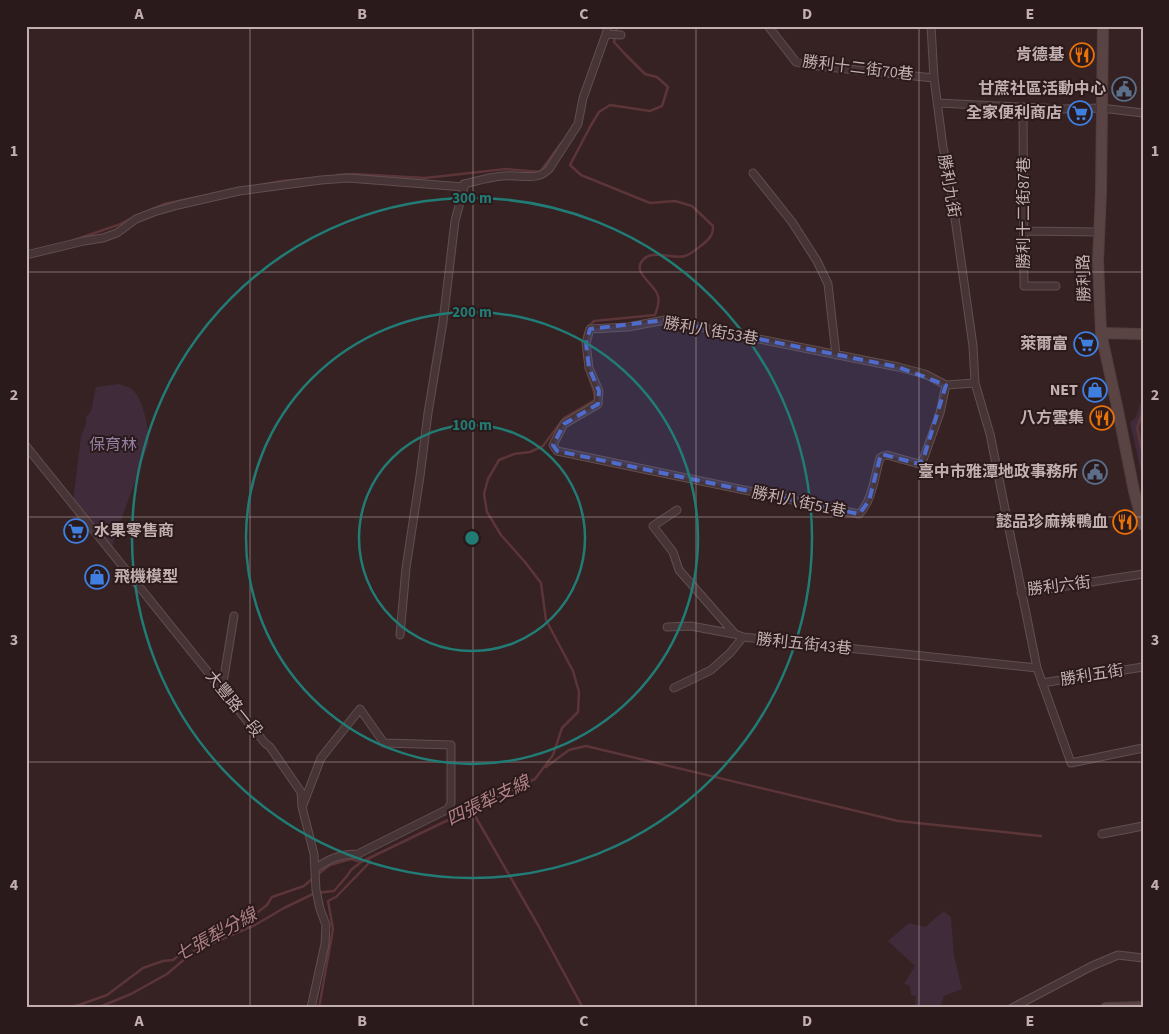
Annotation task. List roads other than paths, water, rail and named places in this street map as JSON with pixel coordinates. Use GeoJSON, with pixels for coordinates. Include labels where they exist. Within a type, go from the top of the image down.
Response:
{"type":"FeatureCollection","features":[{"type":"Feature","properties":{"kind":"street","name":"勝利十二街70巷"},"geometry":{"type":"LineString","coordinates":[[768,26],[796,62],[808,65],[934,78]]}},
{"type":"Feature","properties":{"kind":"street","name":"勝利九街"},"geometry":{"type":"LineString","coordinates":[[931,26],[934,78],[973,346],[975,383],[990,434]]}},
{"type":"Feature","properties":{"kind":"street","name":"勝利路"},"geometry":{"type":"LineString","coordinates":[[1103,26],[1098,261],[1101,333],[1134,491],[1143,525]]}},
{"type":"Feature","properties":{"kind":"street"},"geometry":{"type":"LineString","coordinates":[[400,635],[406,568],[443,322],[455,221],[464,184],[504,176],[535,177],[544,174],[550,169],[578,124],[583,98],[607,30],[620,35]]}},
{"type":"Feature","properties":{"kind":"street"},"geometry":{"type":"LineString","coordinates":[[938,103],[1023,108],[1101,108],[1143,112]]}},
{"type":"Feature","properties":{"kind":"street","name":"勝利十二街87巷"},"geometry":{"type":"LineString","coordinates":[[1023,108],[1024,286],[1056,286]]}},
{"type":"Feature","properties":{"kind":"street"},"geometry":{"type":"LineString","coordinates":[[753,173],[792,222],[817,261],[828,284],[836,355]]}},
{"type":"Feature","properties":{"kind":"street"},"geometry":{"type":"LineString","coordinates":[[26,255],[103,238],[117,233],[136,219],[154,212],[239,190],[348,178],[464,187]]}},
{"type":"Feature","properties":{"kind":"street"},"geometry":{"type":"LineString","coordinates":[[1024,230],[1099,232]]}},
{"type":"Feature","properties":{"kind":"street","name":"勝利八街53巷"},"geometry":{"type":"LineString","coordinates":[[557,451],[552,445],[564,424],[598,404],[599,391],[589,368],[586,343],[590,329],[628,327],[665,320],[898,367],[925,374],[946,385]]}},
{"type":"Feature","properties":{"kind":"street"},"geometry":{"type":"LineString","coordinates":[[1101,333],[1143,334]]}},
{"type":"Feature","properties":{"kind":"street"},"geometry":{"type":"LineString","coordinates":[[946,385],[975,383]]}},
{"type":"Feature","properties":{"kind":"street","name":"勝利八街51巷"},"geometry":{"type":"LineString","coordinates":[[557,451],[859,514],[869,501],[880,458],[887,455],[919,464],[923,460],[940,413],[946,385]]}},
{"type":"Feature","properties":{"kind":"street","name":"勝利六街"},"geometry":{"type":"LineString","coordinates":[[990,434],[1021,594],[1143,574]]}},
{"type":"Feature","properties":{"kind":"street","name":"大豐路一段"},"geometry":{"type":"LineString","coordinates":[[26,446],[270,747],[301,792],[302,807],[314,854],[316,890],[326,925],[326,944],[311,1008]]}},
{"type":"Feature","properties":{"kind":"street","name":"勝利五街43巷"},"geometry":{"type":"LineString","coordinates":[[676,510],[653,526],[673,552],[679,570],[735,634],[743,637],[1037,668]]}},
{"type":"Feature","properties":{"kind":"street","name":"勝利五街"},"geometry":{"type":"LineString","coordinates":[[1021,594],[1037,668],[1042,682],[1143,667]]}},
{"type":"Feature","properties":{"kind":"street"},"geometry":{"type":"LineString","coordinates":[[222,689],[234,616]]}},
{"type":"Feature","properties":{"kind":"street"},"geometry":{"type":"LineString","coordinates":[[668,627],[692,626],[735,634]]}},
{"type":"Feature","properties":{"kind":"street"},"geometry":{"type":"LineString","coordinates":[[674,688],[711,670],[730,653],[743,637]]}},
{"type":"Feature","properties":{"kind":"street"},"geometry":{"type":"LineString","coordinates":[[1042,682],[1071,763],[1143,748]]}},
{"type":"Feature","properties":{"kind":"street"},"geometry":{"type":"LineString","coordinates":[[302,807],[321,758],[360,709],[384,743],[451,745],[451,803],[448,809],[358,854],[347,854],[326,861],[315,870]]}},
{"type":"Feature","properties":{"kind":"street"},"geometry":{"type":"LineString","coordinates":[[1102,834],[1143,826]]}},
{"type":"Feature","properties":{"kind":"street"},"geometry":{"type":"LineString","coordinates":[[1012,1008],[1092,966],[1118,955],[1143,958]]}},
{"type":"Feature","properties":{"kind":"street"},"geometry":{"type":"LineString","coordinates":[[1106,1008],[1143,1007]]}},
{"type":"Feature","properties":{"kind":"waterway","name":"四張犁支線"},"geometry":{"type":"LineString","coordinates":[[584,340],[587,329],[594,321],[655,315],[658,296],[640,270],[642,261],[651,255],[680,257],[688,255],[708,239],[713,229],[713,226],[692,206],[675,201],[650,203],[581,175],[570,165],[599,112],[610,105],[650,111],[662,106],[668,87],[657,77],[645,74],[614,42],[617,26]]}},
{"type":"Feature","properties":{"kind":"waterway"},"geometry":{"type":"LineString","coordinates":[[337,175],[355,174],[425,178],[506,169],[540,172],[562,142]]}},
{"type":"Feature","properties":{"kind":"waterway"},"geometry":{"type":"LineString","coordinates":[[260,185],[314,178]]}},
{"type":"Feature","properties":{"kind":"waterway"},"geometry":{"type":"LineString","coordinates":[[149,211],[164,204],[198,197]]}},
{"type":"Feature","properties":{"kind":"waterway"},"geometry":{"type":"LineString","coordinates":[[74,240],[118,225],[132,218]]}},
{"type":"Feature","properties":{"kind":"waterway","name":"四張犁支線"},"geometry":{"type":"LineString","coordinates":[[97,1008],[131,994],[167,974],[194,951],[255,925],[315,893],[334,891],[351,870],[361,862],[535,779],[553,755],[562,728],[578,712],[579,692],[573,671],[546,620],[541,583],[501,535],[487,512],[484,494],[488,479],[499,460],[514,454],[530,452],[543,446],[564,418],[595,400],[587,370]]}},
{"type":"Feature","properties":{"kind":"waterway"},"geometry":{"type":"LineString","coordinates":[[1143,411],[1137,428],[1143,455]]}},
{"type":"Feature","properties":{"kind":"waterway"},"geometry":{"type":"LineString","coordinates":[[546,767],[569,750],[586,746],[898,821],[1041,836]]}},
{"type":"Feature","properties":{"kind":"waterway"},"geometry":{"type":"LineString","coordinates":[[471,809],[583,1008]]}},
{"type":"Feature","properties":{"kind":"waterway","name":"七張犁分線"},"geometry":{"type":"LineString","coordinates":[[317,875],[330,865],[351,859],[361,862]]}},
{"type":"Feature","properties":{"kind":"waterway"},"geometry":{"type":"LineString","coordinates":[[319,1008],[333,929],[328,901],[336,897],[369,863],[369,859]]}},
{"type":"Feature","properties":{"kind":"waterway","name":"七張犁分線"},"geometry":{"type":"LineString","coordinates":[[65,1008],[107,995],[143,968],[163,961],[173,960],[200,939],[227,926],[249,919],[267,905],[272,897],[304,886],[313,878]]}},
{"type":"Feature","properties":{"kind":"place","name":"肯德基"},"geometry":{"type":"Point","coordinates":[1082,55]}},
{"type":"Feature","properties":{"kind":"place","name":"甘蔗社區活動中心"},"geometry":{"type":"Point","coordinates":[1124,89]}},
{"type":"Feature","properties":{"kind":"place","name":"全家便利商店"},"geometry":{"type":"Point","coordinates":[1080,113]}},
{"type":"Feature","properties":{"kind":"place","name":"萊爾富"},"geometry":{"type":"Point","coordinates":[1086,344]}},
{"type":"Feature","properties":{"kind":"place","name":"NET"},"geometry":{"type":"Point","coordinates":[1095,390]}},
{"type":"Feature","properties":{"kind":"place","name":"八方雲集"},"geometry":{"type":"Point","coordinates":[1102,418]}},
{"type":"Feature","properties":{"kind":"place","name":"臺中市雅潭地政事務所"},"geometry":{"type":"Point","coordinates":[1095,472]}},
{"type":"Feature","properties":{"kind":"place","name":"懿品珍麻辣鴨血"},"geometry":{"type":"Point","coordinates":[1125,522]}},
{"type":"Feature","properties":{"kind":"place","name":"水果零售商"},"geometry":{"type":"Point","coordinates":[76,531]}},
{"type":"Feature","properties":{"kind":"place","name":"飛機模型"},"geometry":{"type":"Point","coordinates":[97,577]}},
{"type":"Feature","properties":{"kind":"park label","name":"保育林"},"geometry":{"type":"Point","coordinates":[113,445]}}]}
